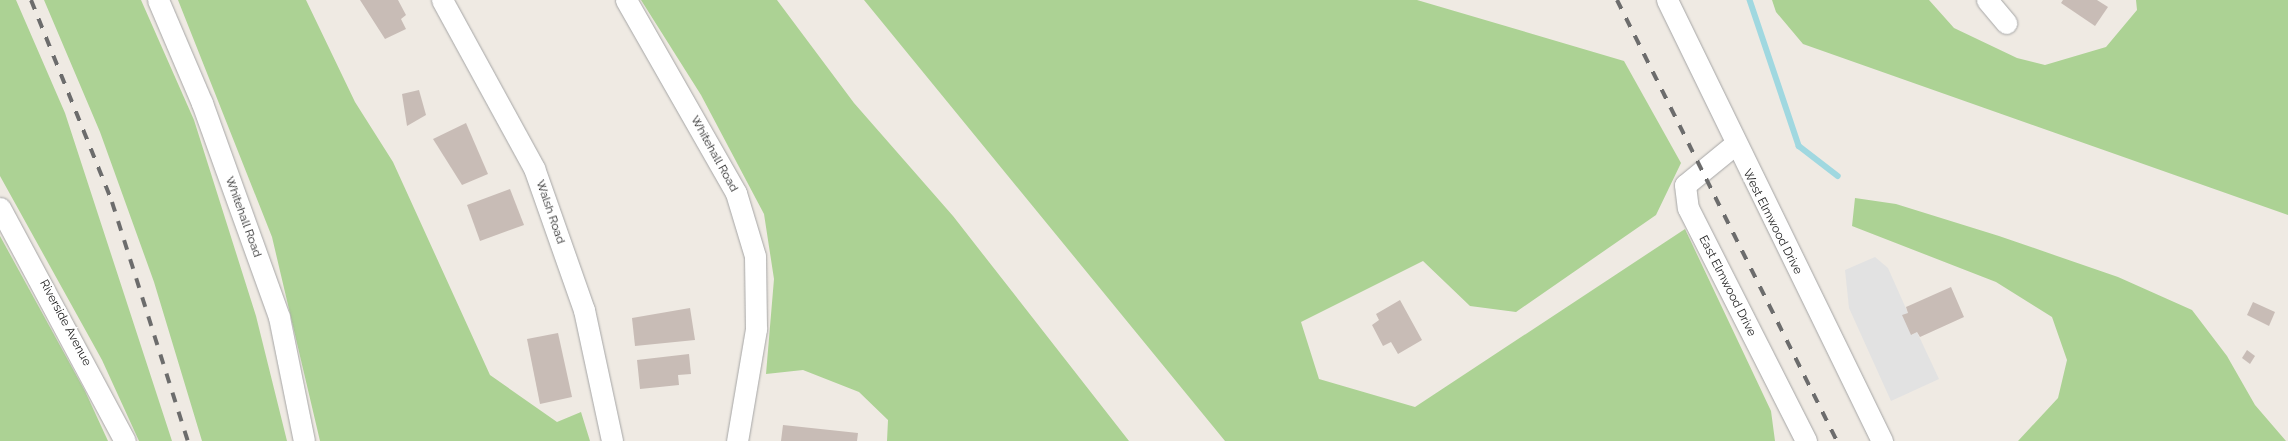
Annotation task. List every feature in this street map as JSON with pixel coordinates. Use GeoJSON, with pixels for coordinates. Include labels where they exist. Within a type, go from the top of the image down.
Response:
{"type":"FeatureCollection","features":[{"type":"Feature","properties":{"kind":"street","name":"Whitehall Road"},"geometry":{"type":"LineString","coordinates":[[158,0],[202,103],[279,317],[304,441]]}},
{"type":"Feature","properties":{"kind":"street","name":"Walsh Road"},"geometry":{"type":"LineString","coordinates":[[442,0],[534,168],[584,310],[612,441]]}},
{"type":"Feature","properties":{"kind":"street","name":"Whitehall Road"},"geometry":{"type":"LineString","coordinates":[[626,0],[736,193],[755,256],[756,329],[737,441]]}},
{"type":"Feature","properties":{"kind":"street","name":"West Elmwood Drive"},"geometry":{"type":"LineString","coordinates":[[1667,0],[1734,145],[1882,441]]}},
{"type":"Feature","properties":{"kind":"street"},"geometry":{"type":"LineString","coordinates":[[1987,0],[2006,23]]}},
{"type":"Feature","properties":{"kind":"street","name":"East Elmwood Drive"},"geometry":{"type":"LineString","coordinates":[[1734,145],[1685,185],[1688,208],[1806,441]]}},
{"type":"Feature","properties":{"kind":"street","name":"Riverside Avenue"},"geometry":{"type":"LineString","coordinates":[[0,208],[126,441]]}},
{"type":"Feature","properties":{"kind":"green space"},"geometry":{"type":"Polygon","coordinates":[[[0,0],[16,0],[65,113],[172,441],[139,441],[102,360],[0,176],[0,0]]]}},
{"type":"Feature","properties":{"kind":"green space"},"geometry":{"type":"Polygon","coordinates":[[[44,0],[141,0],[194,120],[256,316],[287,441],[202,441],[154,282],[100,132],[44,0]]]}},
{"type":"Feature","properties":{"kind":"green space"},"geometry":{"type":"Polygon","coordinates":[[[178,0],[306,0],[355,102],[393,162],[490,375],[557,422],[581,412],[590,441],[320,441],[272,237],[178,0]]]}},
{"type":"Feature","properties":{"kind":"green space"},"geometry":{"type":"Polygon","coordinates":[[[641,0],[777,0],[854,103],[953,216],[1129,441],[887,441],[888,420],[859,392],[803,370],[766,374],[774,279],[764,214],[701,95],[641,0]]]}},
{"type":"Feature","properties":{"kind":"green space"},"geometry":{"type":"Polygon","coordinates":[[[864,0],[1417,0],[1624,61],[1681,163],[1656,215],[1516,312],[1470,306],[1423,261],[1301,322],[1319,379],[1415,407],[1685,229],[1771,411],[1775,441],[1225,441],[864,0]]]}},
{"type":"Feature","properties":{"kind":"green space"},"geometry":{"type":"Polygon","coordinates":[[[1772,0],[1929,0],[1954,28],[2017,58],[2045,65],[2106,47],[2137,10],[2136,0],[2288,0],[2288,215],[1803,44],[1776,12],[1772,0]]]}},
{"type":"Feature","properties":{"kind":"green space"},"geometry":{"type":"Polygon","coordinates":[[[1855,198],[1896,204],[1999,236],[2118,277],[2192,310],[2227,356],[2255,405],[2286,441],[2018,441],[2058,398],[2067,360],[2052,317],[1996,282],[1852,226],[1855,198]]]}},
{"type":"Feature","properties":{"kind":"green space"},"geometry":{"type":"Polygon","coordinates":[[[0,236],[85,391],[108,441],[0,441],[0,236]]]}},
{"type":"Feature","properties":{"kind":"shaded area"},"geometry":{"type":"Polygon","coordinates":[[[1875,257],[1888,268],[1908,313],[1912,335],[1917,332],[1939,379],[1891,401],[1849,308],[1845,270],[1875,257]]]}},
{"type":"Feature","properties":{"kind":"building"},"geometry":{"type":"Polygon","coordinates":[[[360,0],[398,0],[406,15],[401,19],[406,29],[385,39],[360,0]]]}},
{"type":"Feature","properties":{"kind":"building"},"geometry":{"type":"Polygon","coordinates":[[[2063,0],[2097,0],[2108,7],[2095,26],[2061,3],[2063,0]]]}},
{"type":"Feature","properties":{"kind":"building"},"geometry":{"type":"Polygon","coordinates":[[[419,90],[426,115],[407,126],[402,94],[419,90]]]}},
{"type":"Feature","properties":{"kind":"building"},"geometry":{"type":"Polygon","coordinates":[[[466,123],[488,174],[462,185],[433,139],[466,123]]]}},
{"type":"Feature","properties":{"kind":"building"},"geometry":{"type":"Polygon","coordinates":[[[510,189],[524,225],[480,241],[467,205],[510,189]]]}},
{"type":"Feature","properties":{"kind":"building"},"geometry":{"type":"Polygon","coordinates":[[[1951,287],[1964,317],[1920,337],[1917,332],[1911,335],[1902,315],[1908,313],[1906,307],[1951,287]]]}},
{"type":"Feature","properties":{"kind":"building"},"geometry":{"type":"Polygon","coordinates":[[[1400,300],[1422,340],[1398,354],[1391,342],[1383,346],[1372,325],[1379,320],[1376,314],[1400,300]]]}},
{"type":"Feature","properties":{"kind":"building"},"geometry":{"type":"Polygon","coordinates":[[[2253,302],[2275,312],[2269,326],[2247,315],[2253,302]]]}},
{"type":"Feature","properties":{"kind":"building"},"geometry":{"type":"Polygon","coordinates":[[[690,308],[695,340],[635,346],[632,318],[690,308]]]}},
{"type":"Feature","properties":{"kind":"building"},"geometry":{"type":"Polygon","coordinates":[[[558,333],[572,397],[540,404],[527,339],[558,333]]]}},
{"type":"Feature","properties":{"kind":"building"},"geometry":{"type":"Polygon","coordinates":[[[2247,350],[2255,356],[2250,364],[2242,358],[2247,350]]]}},
{"type":"Feature","properties":{"kind":"building"},"geometry":{"type":"Polygon","coordinates":[[[689,354],[691,374],[678,375],[679,385],[640,389],[637,360],[689,354]]]}},
{"type":"Feature","properties":{"kind":"building"},"geometry":{"type":"Polygon","coordinates":[[[783,425],[858,433],[857,441],[781,441],[783,425]]]}},
{"type":"Feature","properties":{"kind":"waterway"},"geometry":{"type":"LineString","coordinates":[[1750,0],[1799,146],[1838,176]]}},
{"type":"Feature","properties":{"kind":"railway"},"geometry":{"type":"LineString","coordinates":[[31,0],[112,202],[188,441]]}},
{"type":"Feature","properties":{"kind":"railway"},"geometry":{"type":"LineString","coordinates":[[1617,0],[1837,441]]}}]}
